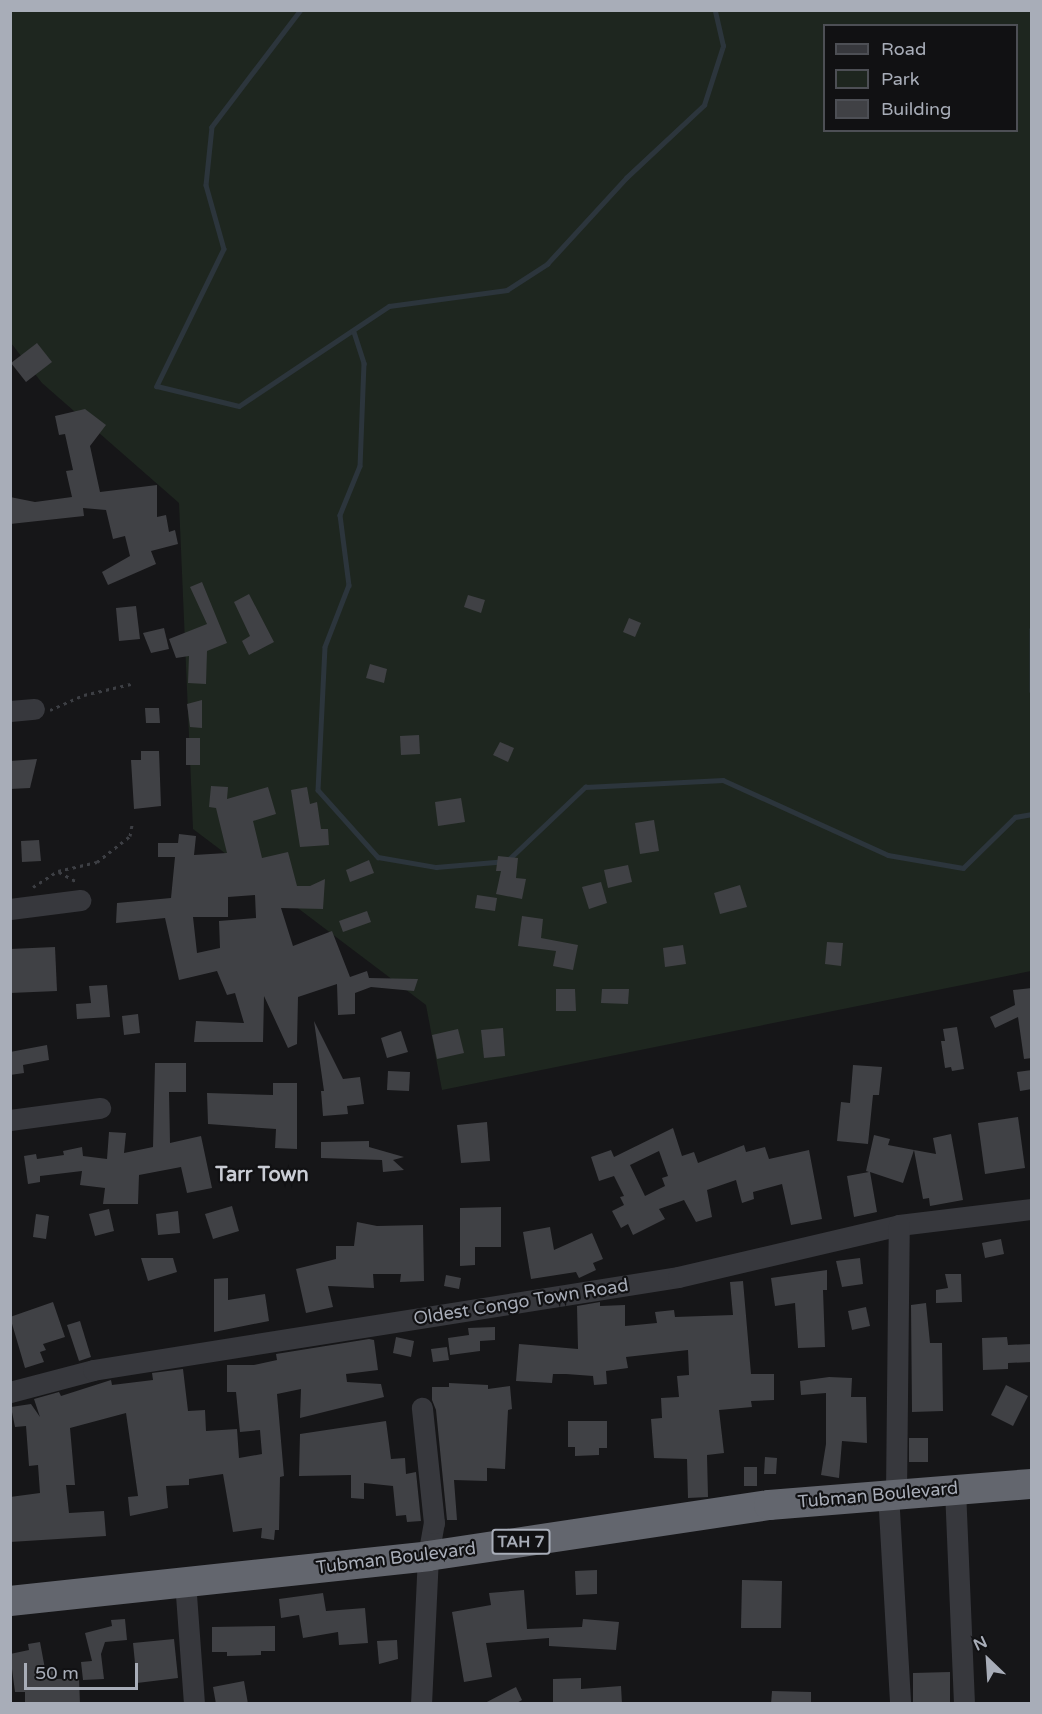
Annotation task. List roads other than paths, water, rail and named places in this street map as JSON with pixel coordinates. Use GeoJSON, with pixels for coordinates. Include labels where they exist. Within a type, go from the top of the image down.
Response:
{"type":"FeatureCollection","features":[{"type":"Feature","properties":{"kind":"highway","name":"Tubman Boulevard"},"geometry":{"type":"LineString","coordinates":[[10,1601],[428,1557],[770,1505],[892,1493],[1032,1484]]}},
{"type":"Feature","properties":{"kind":"street"},"geometry":{"type":"LineString","coordinates":[[10,711],[37,712]]}},
{"type":"Feature","properties":{"kind":"street"},"geometry":{"type":"LineString","coordinates":[[14,908],[83,892]]}},
{"type":"Feature","properties":{"kind":"street"},"geometry":{"type":"LineString","coordinates":[[10,1120],[100,1108]]}},
{"type":"Feature","properties":{"kind":"street","name":"Oldest Congo Town Road"},"geometry":{"type":"LineString","coordinates":[[10,1392],[93,1370],[678,1277],[899,1226],[1032,1209]]}},
{"type":"Feature","properties":{"kind":"street"},"geometry":{"type":"LineString","coordinates":[[899,1226],[892,1493],[900,1704]]}},
{"type":"Feature","properties":{"kind":"street"},"geometry":{"type":"LineString","coordinates":[[420,1704],[428,1557],[434,1523],[422,1408]]}},
{"type":"Feature","properties":{"kind":"street"},"geometry":{"type":"LineString","coordinates":[[955,1489],[964,1704]]}},
{"type":"Feature","properties":{"kind":"street"},"geometry":{"type":"LineString","coordinates":[[185,1581],[194,1704]]}},
{"type":"Feature","properties":{"kind":"waterway"},"geometry":{"type":"LineString","coordinates":[[301,10],[212,127],[206,185],[224,249],[157,386],[239,406],[389,306],[507,290],[547,264],[626,178],[704,105],[723,46],[715,10]]}},
{"type":"Feature","properties":{"kind":"waterway"},"geometry":{"type":"LineString","coordinates":[[354,332],[364,363],[360,466],[340,515],[349,585],[325,647],[318,790],[378,857],[436,867],[507,861],[585,787],[723,780],[888,855],[963,868],[1015,817],[1032,814]]}},
{"type":"Feature","properties":{"kind":"waterway"},"geometry":{"type":"LineString","coordinates":[[1032,629],[1032,691]]}},
{"type":"Feature","properties":{"kind":"district","name":"Tarr Town"},"geometry":{"type":"Point","coordinates":[262,1175]}}]}
